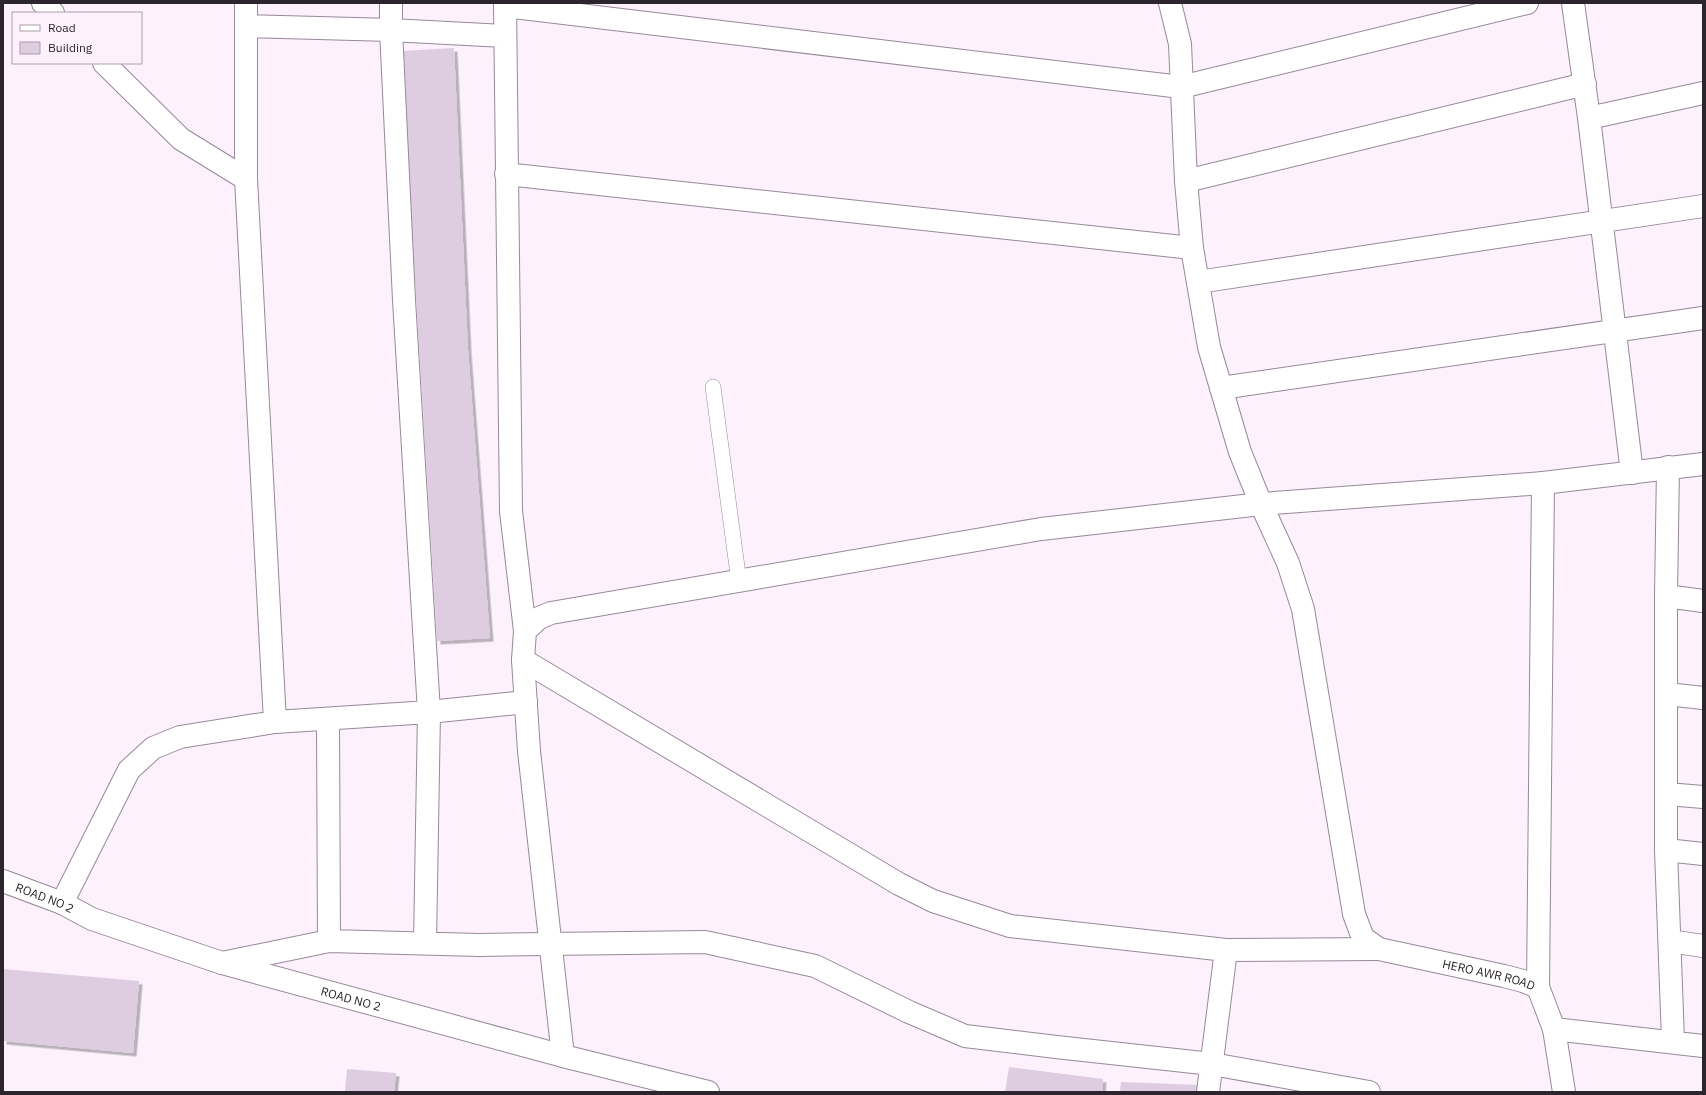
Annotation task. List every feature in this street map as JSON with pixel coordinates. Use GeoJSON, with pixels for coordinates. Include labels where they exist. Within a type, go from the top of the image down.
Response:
{"type":"FeatureCollection","features":[{"type":"Feature","properties":{"kind":"street"},"geometry":{"type":"LineString","coordinates":[[43,3],[52,12]]}},
{"type":"Feature","properties":{"kind":"street"},"geometry":{"type":"LineString","coordinates":[[246,3],[246,179],[275,722]]}},
{"type":"Feature","properties":{"kind":"street"},"geometry":{"type":"LineString","coordinates":[[391,3],[391,30],[405,308],[429,712],[425,943]]}},
{"type":"Feature","properties":{"kind":"street"},"geometry":{"type":"LineString","coordinates":[[1170,3],[1180,44],[1186,181],[1192,248],[1209,347],[1240,452],[1261,504],[1288,563],[1303,609],[1354,914],[1363,938],[1380,949]]}},
{"type":"Feature","properties":{"kind":"street"},"geometry":{"type":"LineString","coordinates":[[563,1056],[552,945],[529,751],[523,660],[525,632],[511,510],[504,36],[505,5],[1181,87],[1527,3]]}},
{"type":"Feature","properties":{"kind":"street"},"geometry":{"type":"LineString","coordinates":[[1573,3],[1585,84],[1632,473]]}},
{"type":"Feature","properties":{"kind":"street"},"geometry":{"type":"LineString","coordinates":[[246,26],[391,30],[504,36]]}},
{"type":"Feature","properties":{"kind":"street"},"geometry":{"type":"LineString","coordinates":[[105,64],[181,139],[246,179]]}},
{"type":"Feature","properties":{"kind":"street"},"geometry":{"type":"LineString","coordinates":[[1186,181],[1585,84]]}},
{"type":"Feature","properties":{"kind":"street"},"geometry":{"type":"LineString","coordinates":[[1589,118],[1703,93]]}},
{"type":"Feature","properties":{"kind":"street"},"geometry":{"type":"LineString","coordinates":[[506,174],[1192,248]]}},
{"type":"Feature","properties":{"kind":"street"},"geometry":{"type":"LineString","coordinates":[[1198,282],[1703,206]]}},
{"type":"Feature","properties":{"kind":"street"},"geometry":{"type":"LineString","coordinates":[[1220,388],[1703,318]]}},
{"type":"Feature","properties":{"kind":"street"},"geometry":{"type":"LineString","coordinates":[[525,632],[539,618],[551,613],[739,582],[1041,529],[1261,504],[1543,483],[1632,473],[1668,467],[1700,467]]}},
{"type":"Feature","properties":{"kind":"street"},"geometry":{"type":"LineString","coordinates":[[1668,467],[1666,596],[1666,850],[1673,1041]]}},
{"type":"Feature","properties":{"kind":"street"},"geometry":{"type":"LineString","coordinates":[[1538,987],[1543,483]]}},
{"type":"Feature","properties":{"kind":"street"},"geometry":{"type":"LineString","coordinates":[[1666,596],[1703,601]]}},
{"type":"Feature","properties":{"kind":"street"},"geometry":{"type":"LineString","coordinates":[[523,660],[899,884],[933,901],[1010,926],[1226,950],[1380,949]]}},
{"type":"Feature","properties":{"kind":"street"},"geometry":{"type":"LineString","coordinates":[[1667,694],[1703,698]]}},
{"type":"Feature","properties":{"kind":"street"},"geometry":{"type":"LineString","coordinates":[[62,903],[129,770],[153,748],[180,737],[275,722],[429,712],[526,702]]}},
{"type":"Feature","properties":{"kind":"street"},"geometry":{"type":"LineString","coordinates":[[328,719],[329,940]]}},
{"type":"Feature","properties":{"kind":"street"},"geometry":{"type":"LineString","coordinates":[[1667,794],[1703,797]]}},
{"type":"Feature","properties":{"kind":"street"},"geometry":{"type":"LineString","coordinates":[[1666,850],[1703,854]]}},
{"type":"Feature","properties":{"kind":"street","name":"ROAD NO 2"},"geometry":{"type":"LineString","coordinates":[[3,881],[62,903],[92,919],[222,963],[563,1056],[708,1092]]}},
{"type":"Feature","properties":{"kind":"street"},"geometry":{"type":"LineString","coordinates":[[222,963],[329,940],[552,945],[705,942],[815,966],[909,1012],[965,1036],[1212,1064],[1369,1092]]}},
{"type":"Feature","properties":{"kind":"street"},"geometry":{"type":"LineString","coordinates":[[1670,941],[1703,946]]}},
{"type":"Feature","properties":{"kind":"street","name":"HERO AWR ROAD"},"geometry":{"type":"LineString","coordinates":[[1380,949],[1517,979],[1538,987],[1554,1029],[1564,1092]]}},
{"type":"Feature","properties":{"kind":"street"},"geometry":{"type":"LineString","coordinates":[[1208,1092],[1226,950]]}},
{"type":"Feature","properties":{"kind":"street"},"geometry":{"type":"LineString","coordinates":[[1554,1029],[1673,1041],[1703,1046]]}},
{"type":"Feature","properties":{"kind":"lane"},"geometry":{"type":"LineString","coordinates":[[713,387],[739,582]]}},
{"type":"Feature","properties":{"kind":"building"},"geometry":{"type":"Polygon","coordinates":[[[454,48],[468,350],[490,638],[437,641],[401,51],[454,48]]]}},
{"type":"Feature","properties":{"kind":"building"},"geometry":{"type":"Polygon","coordinates":[[[3,969],[139,981],[133,1053],[3,1041],[3,969]]]}},
{"type":"Feature","properties":{"kind":"building"},"geometry":{"type":"Polygon","coordinates":[[[1009,1067],[1103,1079],[1102,1092],[1005,1092],[1009,1067]]]}},
{"type":"Feature","properties":{"kind":"building"},"geometry":{"type":"Polygon","coordinates":[[[347,1069],[396,1073],[394,1092],[345,1092],[347,1069]]]}},
{"type":"Feature","properties":{"kind":"building"},"geometry":{"type":"Polygon","coordinates":[[[1121,1082],[1201,1085],[1201,1092],[1120,1092],[1121,1082]]]}}]}
